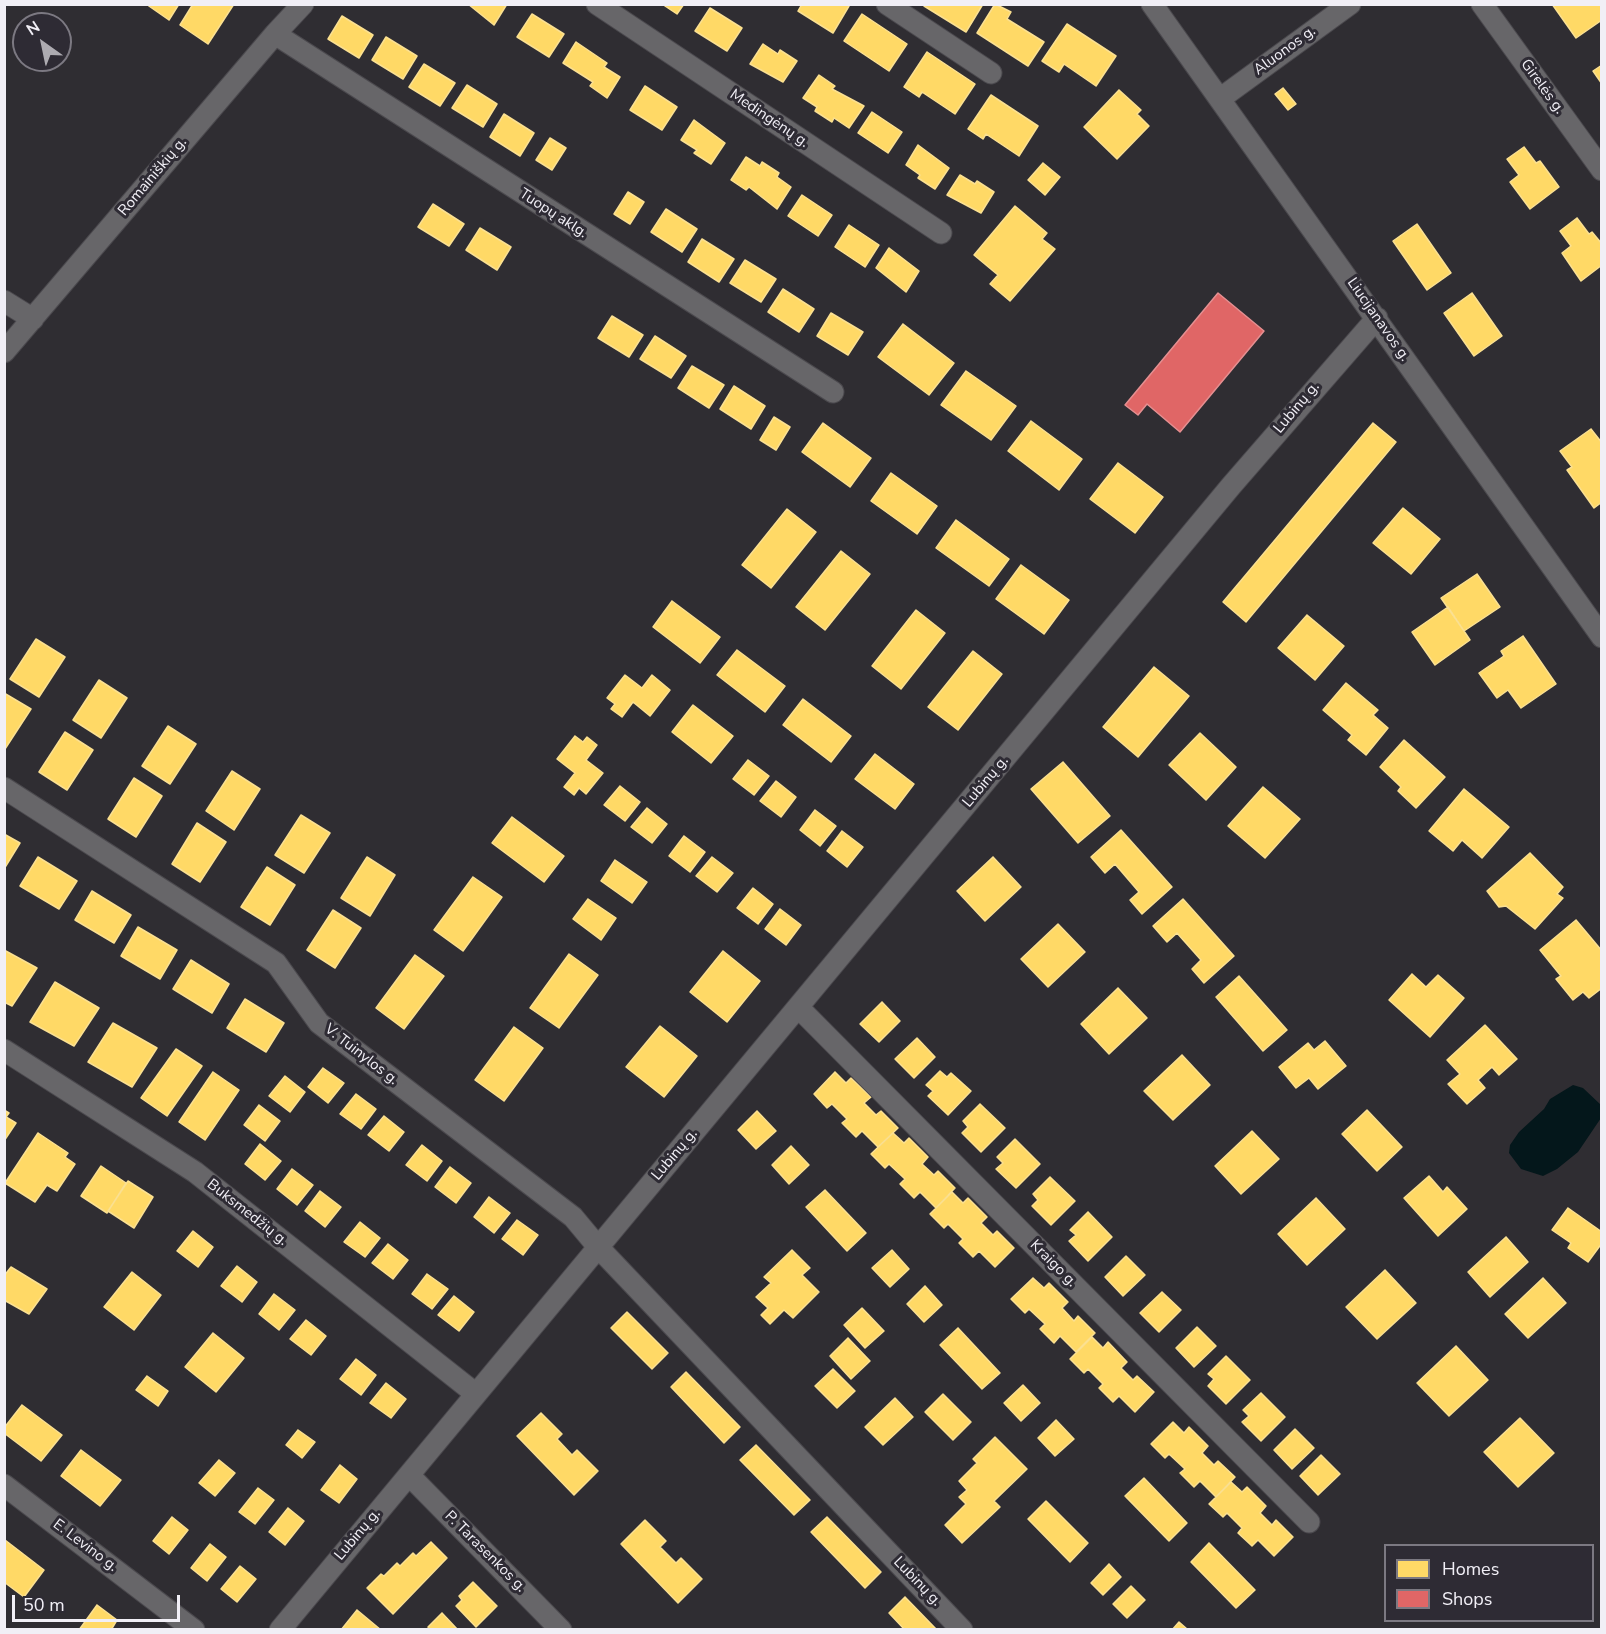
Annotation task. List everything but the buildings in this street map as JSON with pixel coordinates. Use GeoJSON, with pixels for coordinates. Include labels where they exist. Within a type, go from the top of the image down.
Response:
{"type":"FeatureCollection","features":[{"type":"Feature","properties":{"kind":"street","name":"Medingėnų g."},"geometry":{"type":"LineString","coordinates":[[597,4],[941,233]]}},
{"type":"Feature","properties":{"kind":"street","name":"Liucijanavos g."},"geometry":{"type":"LineString","coordinates":[[1152,4],[1602,637]]}},
{"type":"Feature","properties":{"kind":"street","name":"Aluonos g."},"geometry":{"type":"LineString","coordinates":[[1221,98],[1350,4]]}},
{"type":"Feature","properties":{"kind":"street","name":"Girelės g."},"geometry":{"type":"LineString","coordinates":[[1482,4],[1602,170]]}},
{"type":"Feature","properties":{"kind":"street","name":"Romainiškių g."},"geometry":{"type":"LineString","coordinates":[[4,352],[299,6]]}},
{"type":"Feature","properties":{"kind":"street"},"geometry":{"type":"LineString","coordinates":[[891,6],[991,73]]}},
{"type":"Feature","properties":{"kind":"street","name":"Tuopų aklg."},"geometry":{"type":"LineString","coordinates":[[275,34],[833,392]]}},
{"type":"Feature","properties":{"kind":"street"},"geometry":{"type":"LineString","coordinates":[[4,301],[33,319]]}},
{"type":"Feature","properties":{"kind":"street","name":"Lubinų g."},"geometry":{"type":"LineString","coordinates":[[280,1629],[1239,477],[1377,318]]}},
{"type":"Feature","properties":{"kind":"street","name":"V. Tuinylos g."},"geometry":{"type":"LineString","coordinates":[[4,788],[276,963],[320,1023],[573,1217],[598,1247]]}},
{"type":"Feature","properties":{"kind":"street","name":"Kraigo g."},"geometry":{"type":"LineString","coordinates":[[798,1007],[1309,1522]]}},
{"type":"Feature","properties":{"kind":"street","name":"Buksmedžių g."},"geometry":{"type":"LineString","coordinates":[[4,1050],[195,1172],[476,1394]]}},
{"type":"Feature","properties":{"kind":"street","name":"Lubinų g."},"geometry":{"type":"LineString","coordinates":[[598,1247],[962,1629]]}},
{"type":"Feature","properties":{"kind":"street","name":"P. Tarasenkos g."},"geometry":{"type":"LineString","coordinates":[[409,1475],[561,1629]]}},
{"type":"Feature","properties":{"kind":"street","name":"E. Levino g."},"geometry":{"type":"LineString","coordinates":[[4,1485],[194,1629]]}},
{"type":"Feature","properties":{"kind":"shaded area"},"geometry":{"type":"Polygon","coordinates":[[[1573,1085],[1583,1088],[1601,1105],[1601,1118],[1578,1152],[1557,1169],[1543,1176],[1521,1169],[1509,1153],[1510,1145],[1519,1132],[1544,1109],[1550,1099],[1573,1085]]]}}]}
